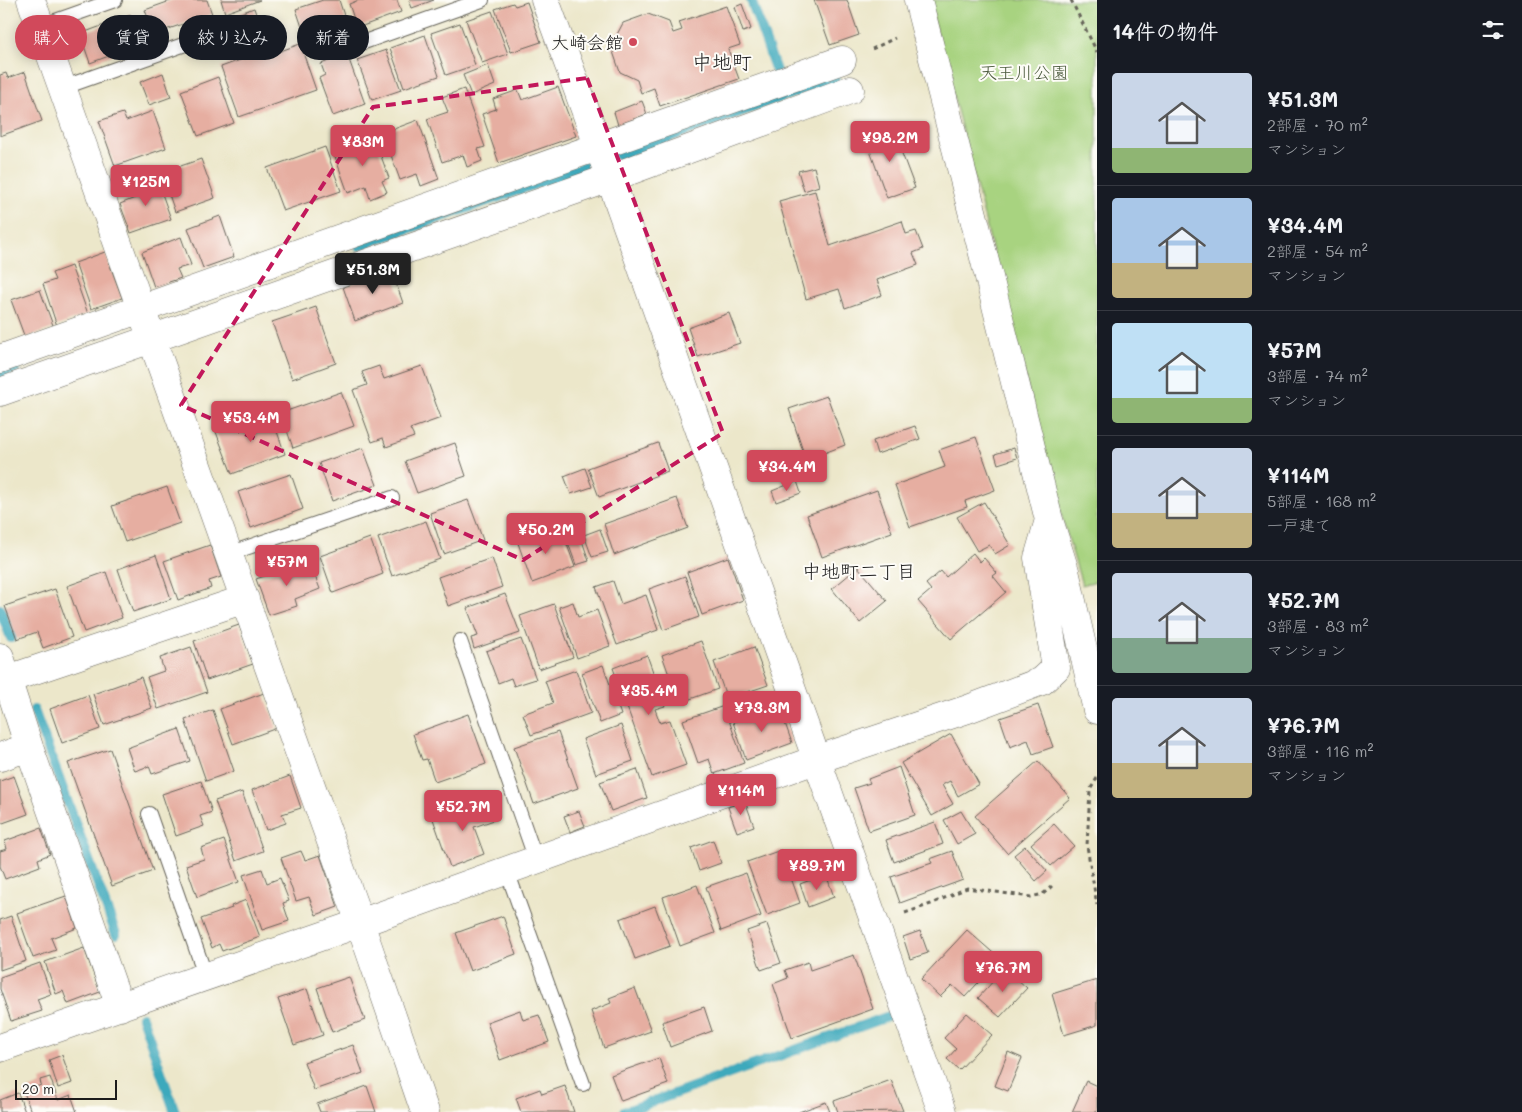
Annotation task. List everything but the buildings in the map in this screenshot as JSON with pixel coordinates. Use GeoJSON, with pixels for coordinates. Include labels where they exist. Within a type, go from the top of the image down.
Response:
{"type":"FeatureCollection","features":[{"type":"Feature","properties":{"kind":"street"},"geometry":{"type":"LineString","coordinates":[[31,0],[37,15]]}},
{"type":"Feature","properties":{"kind":"street"},"geometry":{"type":"LineString","coordinates":[[545,0],[818,759],[942,1112]]}},
{"type":"Feature","properties":{"kind":"street"},"geometry":{"type":"LineString","coordinates":[[922,12],[1049,520],[1070,587],[1097,710]]}},
{"type":"Feature","properties":{"kind":"street"},"geometry":{"type":"LineString","coordinates":[[53,60],[360,923],[425,1112]]}},
{"type":"Feature","properties":{"kind":"street"},"geometry":{"type":"LineString","coordinates":[[0,359],[842,60]]}},
{"type":"Feature","properties":{"kind":"street"},"geometry":{"type":"LineString","coordinates":[[0,392],[610,178],[850,90]]}},
{"type":"Feature","properties":{"kind":"street"},"geometry":{"type":"LineString","coordinates":[[0,1048],[360,923],[818,759],[968,709],[1042,680],[1056,668],[1038,558],[1049,520]]}},
{"type":"Feature","properties":{"kind":"street"},"geometry":{"type":"LineString","coordinates":[[120,1007],[29,747],[4,668],[245,599]]}},
{"type":"Feature","properties":{"kind":"street"},"geometry":{"type":"LineString","coordinates":[[0,758],[29,747]]}},
{"type":"Feature","properties":{"kind":"lane"},"geometry":{"type":"LineString","coordinates":[[72,15],[115,0]]}},
{"type":"Feature","properties":{"kind":"lane"},"geometry":{"type":"LineString","coordinates":[[369,40],[482,0]]}},
{"type":"Feature","properties":{"kind":"lane"},"geometry":{"type":"LineString","coordinates":[[62,88],[179,46]]}},
{"type":"Feature","properties":{"kind":"lane"},"geometry":{"type":"LineString","coordinates":[[228,554],[392,498]]}},
{"type":"Feature","properties":{"kind":"lane"},"geometry":{"type":"LineString","coordinates":[[460,642],[536,860]]}},
{"type":"Feature","properties":{"kind":"lane"},"geometry":{"type":"LineString","coordinates":[[150,814],[206,977]]}},
{"type":"Feature","properties":{"kind":"lane"},"geometry":{"type":"LineString","coordinates":[[507,871],[583,1084]]}},
{"type":"Feature","properties":{"kind":"path"},"geometry":{"type":"LineString","coordinates":[[1071,0],[1097,52]]}},
{"type":"Feature","properties":{"kind":"path"},"geometry":{"type":"LineString","coordinates":[[842,60],[848,60],[922,12]]}},
{"type":"Feature","properties":{"kind":"path"},"geometry":{"type":"LineString","coordinates":[[1097,778],[1090,790],[1087,846],[1097,905]]}},
{"type":"Feature","properties":{"kind":"path"},"geometry":{"type":"LineString","coordinates":[[876,924],[931,904],[966,888],[1030,897],[1043,894],[1052,886]]}},
{"type":"Feature","properties":{"kind":"highlighted area"},"geometry":{"type":"Polygon","coordinates":[[[587,78],[723,433],[523,560],[181,405],[373,107],[587,78]]]}},
{"type":"Feature","properties":{"kind":"green space","name":"天王川公園"},"geometry":{"type":"Polygon","coordinates":[[[929,0],[1097,0],[1097,581],[1082,585],[1052,483],[929,0]]]}},
{"type":"Feature","properties":{"kind":"waterway"},"geometry":{"type":"LineString","coordinates":[[751,0],[776,71]]}},
{"type":"Feature","properties":{"kind":"waterway"},"geometry":{"type":"LineString","coordinates":[[619,155],[835,78]]}},
{"type":"Feature","properties":{"kind":"waterway"},"geometry":{"type":"LineString","coordinates":[[359,246],[590,165]]}},
{"type":"Feature","properties":{"kind":"waterway"},"geometry":{"type":"LineString","coordinates":[[0,374],[16,368]]}},
{"type":"Feature","properties":{"kind":"waterway"},"geometry":{"type":"LineString","coordinates":[[0,609],[11,638]]}},
{"type":"Feature","properties":{"kind":"waterway"},"geometry":{"type":"LineString","coordinates":[[34,710],[116,934]]}},
{"type":"Feature","properties":{"kind":"waterway"},"geometry":{"type":"LineString","coordinates":[[624,1112],[892,1015]]}},
{"type":"Feature","properties":{"kind":"waterway"},"geometry":{"type":"LineString","coordinates":[[142,1017],[175,1112]]}},
{"type":"Feature","properties":{"kind":"place","name":"大崎会館"},"geometry":{"type":"Point","coordinates":[633,42]}},
{"type":"Feature","properties":{"kind":"district","name":"中地町"},"geometry":{"type":"Point","coordinates":[722,61]}},
{"type":"Feature","properties":{"kind":"district","name":"中地町二丁目"},"geometry":{"type":"Point","coordinates":[859,570]}}]}
